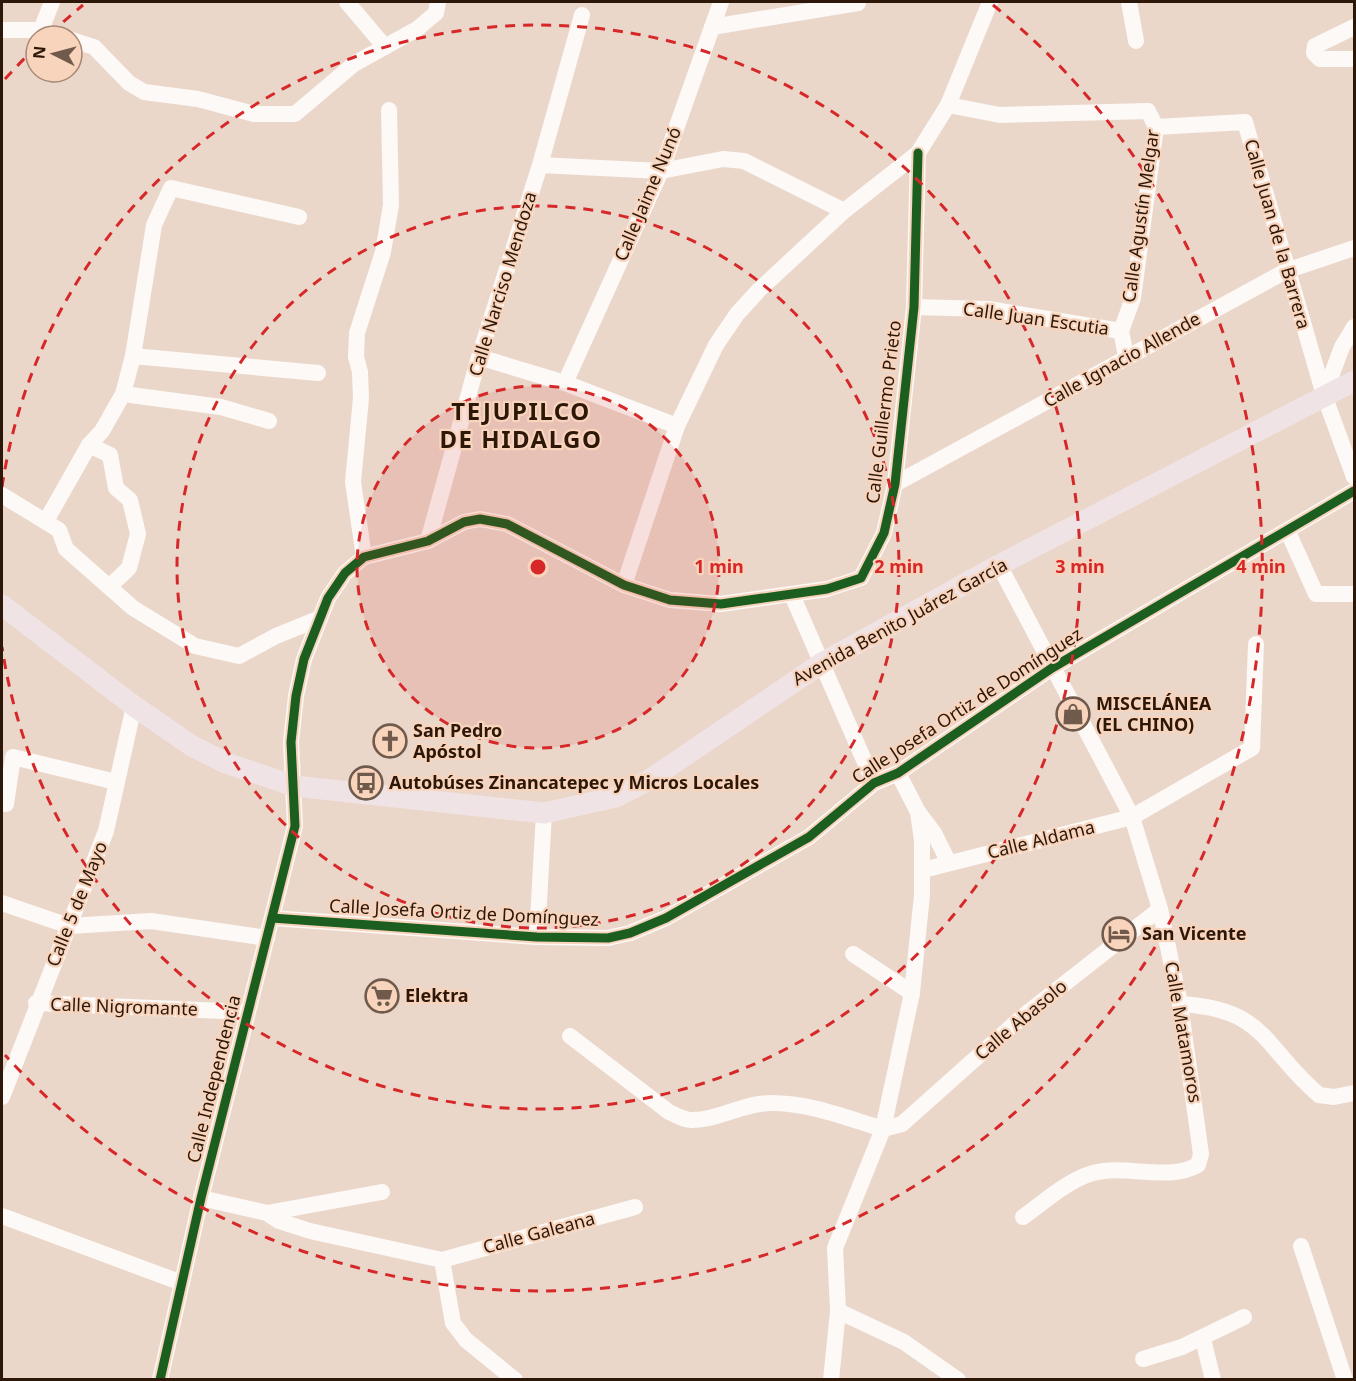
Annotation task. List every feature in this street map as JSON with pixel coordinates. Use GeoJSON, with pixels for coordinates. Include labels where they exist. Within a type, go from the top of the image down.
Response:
{"type":"FeatureCollection","features":[{"type":"Feature","properties":{"kind":"main road","name":"Avenida Benito Juárez García"},"geometry":{"type":"LineString","coordinates":[[2,605],[134,706],[192,746],[225,763],[294,786],[544,813],[616,796],[649,780],[822,663],[999,566],[1354,381]]}},
{"type":"Feature","properties":{"kind":"street"},"geometry":{"type":"LineString","coordinates":[[43,24],[52,2]]}},
{"type":"Feature","properties":{"kind":"street"},"geometry":{"type":"LineString","coordinates":[[347,2],[385,47]]}},
{"type":"Feature","properties":{"kind":"street"},"geometry":{"type":"LineString","coordinates":[[84,44],[94,47],[129,83],[144,92],[198,99],[254,114],[295,114],[354,64],[417,29],[436,13],[438,2]]}},
{"type":"Feature","properties":{"kind":"street","name":"Calle Jaime Nunó"},"geometry":{"type":"LineString","coordinates":[[565,383],[661,171],[721,2]]}},
{"type":"Feature","properties":{"kind":"street"},"geometry":{"type":"LineString","coordinates":[[624,585],[677,426],[716,345],[737,314],[844,211],[918,153],[948,105],[963,73],[990,2]]}},
{"type":"Feature","properties":{"kind":"street"},"geometry":{"type":"LineString","coordinates":[[1129,2],[1136,41]]}},
{"type":"Feature","properties":{"kind":"street"},"geometry":{"type":"LineString","coordinates":[[712,27],[858,3]]}},
{"type":"Feature","properties":{"kind":"street","name":"Calle Narciso Mendoza"},"geometry":{"type":"LineString","coordinates":[[428,541],[479,357],[540,165],[582,15]]}},
{"type":"Feature","properties":{"kind":"street"},"geometry":{"type":"LineString","coordinates":[[1354,27],[1315,46],[1314,53],[1320,59],[1354,59]]}},
{"type":"Feature","properties":{"kind":"street"},"geometry":{"type":"LineString","coordinates":[[2,30],[24,30]]}},
{"type":"Feature","properties":{"kind":"street","name":"Calle Agustín Melgar"},"geometry":{"type":"LineString","coordinates":[[948,105],[1000,115],[1148,111],[1156,127],[1133,298],[1121,331]]}},
{"type":"Feature","properties":{"kind":"street"},"geometry":{"type":"LineString","coordinates":[[364,557],[353,482],[361,398],[360,372],[356,357],[357,333],[383,252],[391,205],[389,110]]}},
{"type":"Feature","properties":{"kind":"street","name":"Calle Juan de la Barrera"},"geometry":{"type":"LineString","coordinates":[[1156,127],[1245,122],[1286,271],[1324,395],[1354,477]]}},
{"type":"Feature","properties":{"kind":"street","name":"Calle Guillermo Prieto"},"geometry":{"type":"LineString","coordinates":[[364,557],[428,541],[464,522],[480,519],[507,524],[624,585],[670,600],[721,604],[827,589],[861,578],[884,534],[895,484],[914,307],[918,153]]}},
{"type":"Feature","properties":{"kind":"street"},"geometry":{"type":"LineString","coordinates":[[540,165],[661,171],[723,159],[744,161],[844,211]]}},
{"type":"Feature","properties":{"kind":"street"},"geometry":{"type":"LineString","coordinates":[[46,521],[89,445],[102,431],[123,394],[133,356],[154,225],[171,188],[299,217]]}},
{"type":"Feature","properties":{"kind":"street","name":"Calle Ignacio Allende"},"geometry":{"type":"LineString","coordinates":[[895,484],[1126,356],[1286,271],[1354,248]]}},
{"type":"Feature","properties":{"kind":"street","name":"Calle Juan Escutia"},"geometry":{"type":"LineString","coordinates":[[914,307],[988,309],[1121,331]]}},
{"type":"Feature","properties":{"kind":"street"},"geometry":{"type":"LineString","coordinates":[[1324,395],[1342,347],[1354,327]]}},
{"type":"Feature","properties":{"kind":"street"},"geometry":{"type":"LineString","coordinates":[[1121,331],[1126,356]]}},
{"type":"Feature","properties":{"kind":"street"},"geometry":{"type":"LineString","coordinates":[[133,356],[318,373]]}},
{"type":"Feature","properties":{"kind":"street"},"geometry":{"type":"LineString","coordinates":[[479,357],[565,383],[677,426]]}},
{"type":"Feature","properties":{"kind":"street"},"geometry":{"type":"LineString","coordinates":[[123,394],[221,407],[269,421]]}},
{"type":"Feature","properties":{"kind":"street"},"geometry":{"type":"LineString","coordinates":[[89,445],[110,455],[116,488],[130,500],[138,534],[129,568],[110,586]]}},
{"type":"Feature","properties":{"kind":"street","name":"Calle Josefa Ortiz de Domínguez"},"geometry":{"type":"LineString","coordinates":[[272,918],[537,937],[608,938],[630,933],[666,918],[810,837],[874,783],[898,773],[1052,668],[1288,532],[1354,490]]}},
{"type":"Feature","properties":{"kind":"street"},"geometry":{"type":"LineString","coordinates":[[2,495],[59,530],[66,549],[133,608],[195,646],[239,656],[276,636],[318,619]]}},
{"type":"Feature","properties":{"kind":"street"},"geometry":{"type":"LineString","coordinates":[[1288,532],[1316,594],[1354,594]]}},
{"type":"Feature","properties":{"kind":"street","name":"Calle Independencia"},"geometry":{"type":"LineString","coordinates":[[160,1380],[201,1198],[295,826],[291,742],[296,696],[304,659],[318,619],[345,573],[364,557]]}},
{"type":"Feature","properties":{"kind":"street","name":"Calle Matamoros"},"geometry":{"type":"LineString","coordinates":[[999,566],[1132,818],[1160,909],[1180,1004],[1202,1154],[1198,1165],[1180,1172],[1092,1173],[1023,1217]]}},
{"type":"Feature","properties":{"kind":"street"},"geometry":{"type":"LineString","coordinates":[[792,595],[874,783]]}},
{"type":"Feature","properties":{"kind":"street","name":"Calle Aldama"},"geometry":{"type":"LineString","coordinates":[[923,870],[1132,818],[1252,748],[1256,644]]}},
{"type":"Feature","properties":{"kind":"street","name":"Calle 5 de Mayo"},"geometry":{"type":"LineString","coordinates":[[2,1097],[36,1003],[106,831],[134,706]]}},
{"type":"Feature","properties":{"kind":"street"},"geometry":{"type":"LineString","coordinates":[[2,803],[6,804],[13,757],[116,782]]}},
{"type":"Feature","properties":{"kind":"street"},"geometry":{"type":"LineString","coordinates":[[898,773],[918,812],[934,832],[949,863]]}},
{"type":"Feature","properties":{"kind":"street"},"geometry":{"type":"LineString","coordinates":[[831,1380],[838,1311],[835,1263],[837,1239],[883,1129],[912,993],[923,870],[918,812]]}},
{"type":"Feature","properties":{"kind":"street"},"geometry":{"type":"LineString","coordinates":[[537,937],[544,813]]}},
{"type":"Feature","properties":{"kind":"street"},"geometry":{"type":"LineString","coordinates":[[2,903],[69,926],[151,921],[267,938]]}},
{"type":"Feature","properties":{"kind":"street","name":"Calle Abasolo"},"geometry":{"type":"LineString","coordinates":[[883,1129],[902,1124],[1022,1017],[1160,909]]}},
{"type":"Feature","properties":{"kind":"street"},"geometry":{"type":"LineString","coordinates":[[853,954],[912,993]]}},
{"type":"Feature","properties":{"kind":"street","name":"Calle Nigromante"},"geometry":{"type":"LineString","coordinates":[[36,1003],[247,1012]]}},
{"type":"Feature","properties":{"kind":"street"},"geometry":{"type":"LineString","coordinates":[[1180,1004],[1214,1008],[1238,1016],[1269,1040],[1319,1095],[1334,1097],[1354,1093]]}},
{"type":"Feature","properties":{"kind":"street"},"geometry":{"type":"LineString","coordinates":[[570,1036],[669,1112],[684,1119],[700,1119],[747,1105],[770,1103],[801,1105],[883,1129]]}},
{"type":"Feature","properties":{"kind":"street"},"geometry":{"type":"LineString","coordinates":[[201,1198],[267,1212],[382,1192]]}},
{"type":"Feature","properties":{"kind":"street","name":"Calle Galeana"},"geometry":{"type":"LineString","coordinates":[[442,1260],[635,1207]]}},
{"type":"Feature","properties":{"kind":"street"},"geometry":{"type":"LineString","coordinates":[[267,1212],[279,1221],[310,1231],[442,1260],[453,1323],[466,1340],[515,1380]]}},
{"type":"Feature","properties":{"kind":"street"},"geometry":{"type":"LineString","coordinates":[[2,1216],[182,1282]]}},
{"type":"Feature","properties":{"kind":"street"},"geometry":{"type":"LineString","coordinates":[[1301,1246],[1345,1380]]}},
{"type":"Feature","properties":{"kind":"street"},"geometry":{"type":"LineString","coordinates":[[838,1311],[875,1326],[904,1342],[958,1380]]}},
{"type":"Feature","properties":{"kind":"street"},"geometry":{"type":"LineString","coordinates":[[1143,1359],[1203,1339],[1244,1317]]}},
{"type":"Feature","properties":{"kind":"street"},"geometry":{"type":"LineString","coordinates":[[1203,1339],[1213,1380]]}},
{"type":"Feature","properties":{"kind":"cycle path"},"geometry":{"type":"LineString","coordinates":[[160,1380],[201,1198],[295,826],[291,742],[296,696],[304,659],[328,598],[345,573],[364,557],[428,541],[464,522],[480,519],[507,524],[624,585],[670,600],[721,604],[827,589],[861,578],[884,533],[895,484],[914,307],[918,153]]}},
{"type":"Feature","properties":{"kind":"cycle path"},"geometry":{"type":"LineString","coordinates":[[272,918],[537,937],[608,938],[630,933],[666,918],[809,837],[874,783],[898,773],[1052,668],[1354,491]]}},
{"type":"Feature","properties":{"kind":"place","name":"MISCELÁNEA (EL CHINO)"},"geometry":{"type":"Point","coordinates":[1073,714]}},
{"type":"Feature","properties":{"kind":"place","name":"San Pedro Apóstol"},"geometry":{"type":"Point","coordinates":[390,741]}},
{"type":"Feature","properties":{"kind":"place","name":"Autobúses Zinancatepec y Micros Locales"},"geometry":{"type":"Point","coordinates":[366,783]}},
{"type":"Feature","properties":{"kind":"place","name":"San Vicente"},"geometry":{"type":"Point","coordinates":[1119,934]}},
{"type":"Feature","properties":{"kind":"place","name":"Elektra"},"geometry":{"type":"Point","coordinates":[382,996]}},
{"type":"Feature","properties":{"kind":"district","name":"TEJUPILCO DE HIDALGO"},"geometry":{"type":"Point","coordinates":[521,426]}}]}
